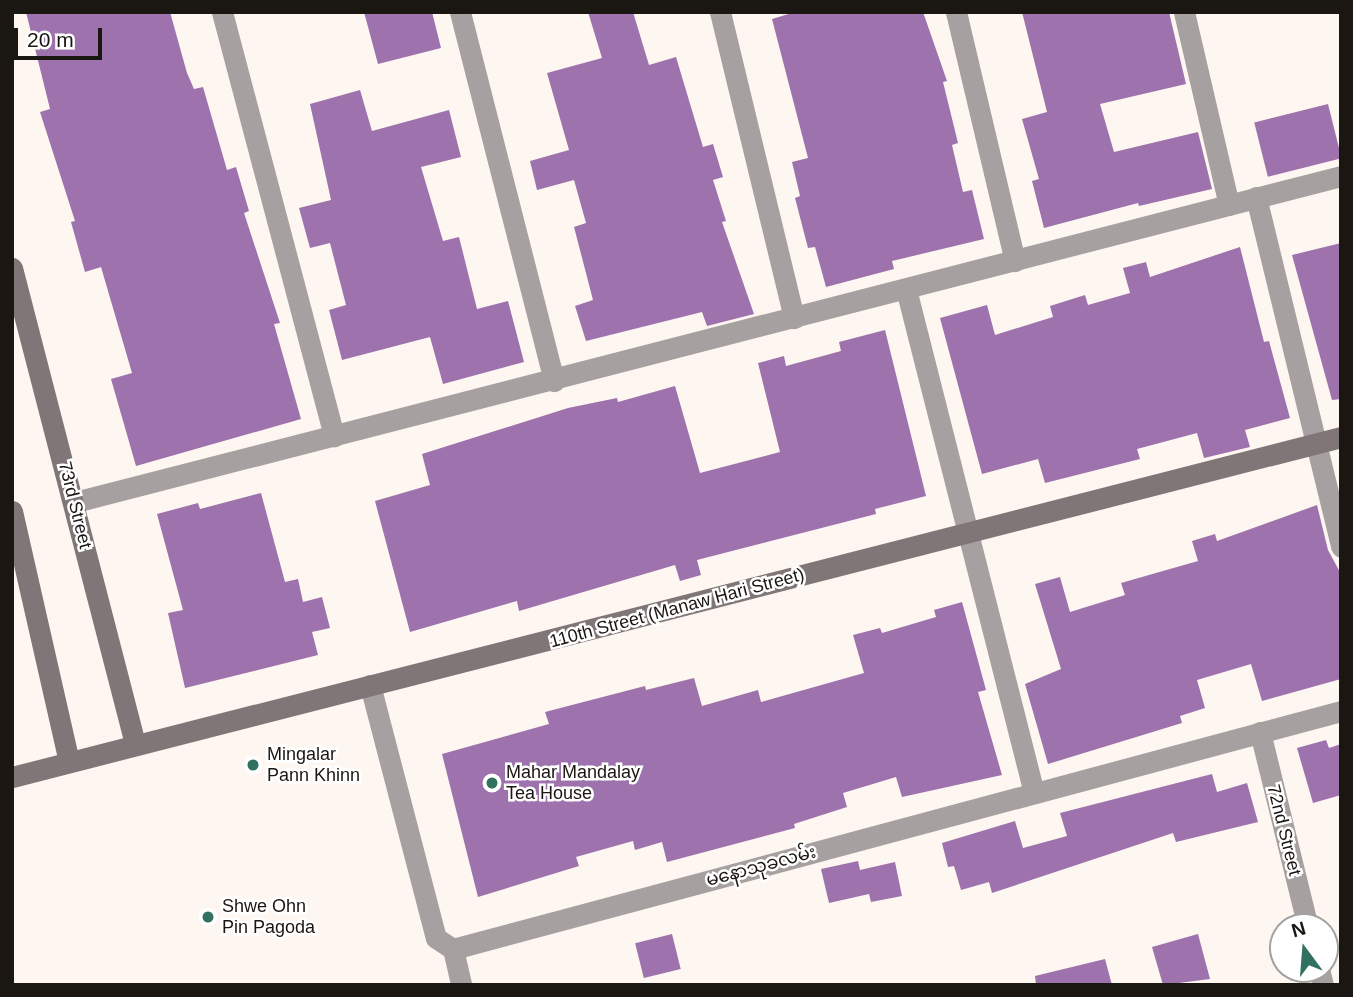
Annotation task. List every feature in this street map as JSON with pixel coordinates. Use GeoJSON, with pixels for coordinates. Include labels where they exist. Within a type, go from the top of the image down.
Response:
{"type":"FeatureCollection","features":[{"type":"Feature","properties":{"kind":"main road","name":"73rd Street"},"geometry":{"type":"LineString","coordinates":[[12,268],[75,502],[135,743]]}},
{"type":"Feature","properties":{"kind":"main road","name":"110th Street (Manaw Hari Street)"},"geometry":{"type":"LineString","coordinates":[[12,777],[135,743],[1341,438]]}},
{"type":"Feature","properties":{"kind":"main road"},"geometry":{"type":"LineString","coordinates":[[12,511],[69,761]]}},
{"type":"Feature","properties":{"kind":"street"},"geometry":{"type":"LineString","coordinates":[[222,12],[334,436]]}},
{"type":"Feature","properties":{"kind":"street"},"geometry":{"type":"LineString","coordinates":[[460,12],[554,381]]}},
{"type":"Feature","properties":{"kind":"street"},"geometry":{"type":"LineString","coordinates":[[720,12],[794,318]]}},
{"type":"Feature","properties":{"kind":"street"},"geometry":{"type":"LineString","coordinates":[[956,12],[1015,261]]}},
{"type":"Feature","properties":{"kind":"street"},"geometry":{"type":"LineString","coordinates":[[1184,12],[1229,205]]}},
{"type":"Feature","properties":{"kind":"street"},"geometry":{"type":"LineString","coordinates":[[75,502],[554,381],[1341,176]]}},
{"type":"Feature","properties":{"kind":"street"},"geometry":{"type":"LineString","coordinates":[[1256,197],[1341,547]]}},
{"type":"Feature","properties":{"kind":"street"},"geometry":{"type":"LineString","coordinates":[[906,289],[1034,793]]}},
{"type":"Feature","properties":{"kind":"street"},"geometry":{"type":"LineString","coordinates":[[370,685],[436,938],[453,949],[461,985]]}},
{"type":"Feature","properties":{"kind":"street","name":"မနောသုခလမ်း"},"geometry":{"type":"LineString","coordinates":[[453,949],[1341,711]]}},
{"type":"Feature","properties":{"kind":"street","name":"72nd Street"},"geometry":{"type":"LineString","coordinates":[[1260,732],[1305,913]]}},
{"type":"Feature","properties":{"kind":"building"},"geometry":{"type":"Polygon","coordinates":[[[26,12],[170,12],[194,89],[203,87],[227,170],[236,167],[249,211],[244,213],[280,323],[274,324],[301,419],[136,466],[111,379],[132,373],[101,267],[85,272],[71,222],[75,221],[40,112],[50,109],[26,12]]]}},
{"type":"Feature","properties":{"kind":"building"},"geometry":{"type":"Polygon","coordinates":[[[364,12],[432,12],[441,48],[378,64],[364,12]]]}},
{"type":"Feature","properties":{"kind":"building"},"geometry":{"type":"Polygon","coordinates":[[[588,12],[633,12],[649,65],[676,57],[703,147],[713,144],[723,177],[713,180],[726,221],[722,222],[754,314],[707,326],[702,312],[586,341],[575,306],[593,300],[574,227],[586,223],[574,180],[537,190],[530,161],[569,150],[547,73],[602,58],[588,12]]]}},
{"type":"Feature","properties":{"kind":"building"},"geometry":{"type":"Polygon","coordinates":[[[795,12],[923,12],[947,81],[943,82],[958,143],[952,145],[963,192],[972,190],[984,239],[892,261],[894,269],[826,287],[815,247],[808,248],[795,198],[800,196],[792,162],[808,158],[772,19],[795,12]]]}},
{"type":"Feature","properties":{"kind":"building"},"geometry":{"type":"Polygon","coordinates":[[[1022,12],[1169,12],[1186,84],[1100,104],[1114,152],[1198,132],[1212,189],[1139,206],[1138,203],[1044,228],[1032,181],[1039,179],[1022,119],[1047,112],[1022,12]]]}},
{"type":"Feature","properties":{"kind":"building"},"geometry":{"type":"Polygon","coordinates":[[[360,90],[372,131],[449,110],[461,157],[421,167],[443,241],[459,237],[477,309],[508,301],[524,362],[443,384],[430,337],[342,360],[329,310],[346,305],[330,243],[310,248],[299,208],[331,200],[310,104],[360,90]]]}},
{"type":"Feature","properties":{"kind":"building"},"geometry":{"type":"Polygon","coordinates":[[[1328,104],[1341,158],[1268,177],[1254,122],[1328,104]]]}},
{"type":"Feature","properties":{"kind":"building"},"geometry":{"type":"Polygon","coordinates":[[[1341,243],[1341,399],[1332,400],[1292,255],[1341,243]]]}},
{"type":"Feature","properties":{"kind":"building"},"geometry":{"type":"Polygon","coordinates":[[[1240,247],[1264,342],[1269,341],[1290,418],[1245,430],[1250,447],[1204,458],[1197,433],[1137,449],[1140,459],[1045,483],[1038,459],[982,474],[940,318],[987,305],[995,335],[1053,317],[1050,306],[1085,295],[1088,305],[1130,293],[1123,268],[1146,262],[1150,277],[1240,247]]]}},
{"type":"Feature","properties":{"kind":"building"},"geometry":{"type":"Polygon","coordinates":[[[885,330],[926,496],[875,509],[876,514],[697,560],[701,575],[680,581],[675,565],[519,611],[517,601],[410,632],[375,501],[430,485],[422,454],[568,408],[617,398],[618,402],[675,386],[700,473],[780,452],[758,363],[784,356],[786,366],[841,351],[839,342],[885,330]]]}},
{"type":"Feature","properties":{"kind":"building"},"geometry":{"type":"Polygon","coordinates":[[[261,493],[285,582],[298,579],[303,602],[322,597],[330,628],[312,632],[318,655],[185,688],[168,613],[183,610],[157,514],[198,503],[200,509],[261,493]]]}},
{"type":"Feature","properties":{"kind":"building"},"geometry":{"type":"Polygon","coordinates":[[[1317,505],[1328,550],[1341,574],[1341,679],[1262,701],[1251,664],[1197,680],[1205,708],[1180,716],[1182,723],[1048,764],[1025,684],[1061,669],[1035,584],[1060,577],[1070,612],[1125,595],[1121,583],[1198,561],[1192,541],[1215,534],[1217,541],[1317,505]]]}},
{"type":"Feature","properties":{"kind":"building"},"geometry":{"type":"Polygon","coordinates":[[[962,602],[986,690],[978,692],[1002,775],[902,797],[896,777],[843,793],[847,807],[794,824],[795,828],[667,862],[662,842],[635,850],[633,841],[576,857],[579,866],[478,897],[442,754],[549,724],[545,712],[645,686],[646,690],[694,678],[702,706],[758,690],[761,702],[864,673],[853,635],[880,628],[882,633],[936,617],[934,610],[962,602]]]}},
{"type":"Feature","properties":{"kind":"building"},"geometry":{"type":"Polygon","coordinates":[[[1326,740],[1329,748],[1341,744],[1341,795],[1313,803],[1297,748],[1326,740]]]}},
{"type":"Feature","properties":{"kind":"building"},"geometry":{"type":"Polygon","coordinates":[[[1212,774],[1217,792],[1247,783],[1258,822],[1176,842],[1173,833],[992,893],[989,882],[961,890],[954,866],[948,867],[942,843],[1015,821],[1023,848],[1067,836],[1060,813],[1212,774]]]}},
{"type":"Feature","properties":{"kind":"building"},"geometry":{"type":"Polygon","coordinates":[[[858,861],[860,870],[895,862],[902,896],[871,902],[869,894],[829,903],[821,869],[858,861]]]}},
{"type":"Feature","properties":{"kind":"building"},"geometry":{"type":"Polygon","coordinates":[[[672,934],[681,969],[644,978],[635,943],[672,934]]]}},
{"type":"Feature","properties":{"kind":"building"},"geometry":{"type":"Polygon","coordinates":[[[1198,934],[1210,979],[1163,985],[1152,947],[1198,934]]]}},
{"type":"Feature","properties":{"kind":"building"},"geometry":{"type":"Polygon","coordinates":[[[1105,959],[1112,985],[1036,985],[1035,976],[1105,959]]]}},
{"type":"Feature","properties":{"kind":"place","name":"Mingalar Pann Khinn"},"geometry":{"type":"Point","coordinates":[253,765]}},
{"type":"Feature","properties":{"kind":"place","name":"Mahar Mandalay Tea House"},"geometry":{"type":"Point","coordinates":[492,783]}},
{"type":"Feature","properties":{"kind":"place","name":"Shwe Ohn Pin Pagoda"},"geometry":{"type":"Point","coordinates":[208,917]}}]}
